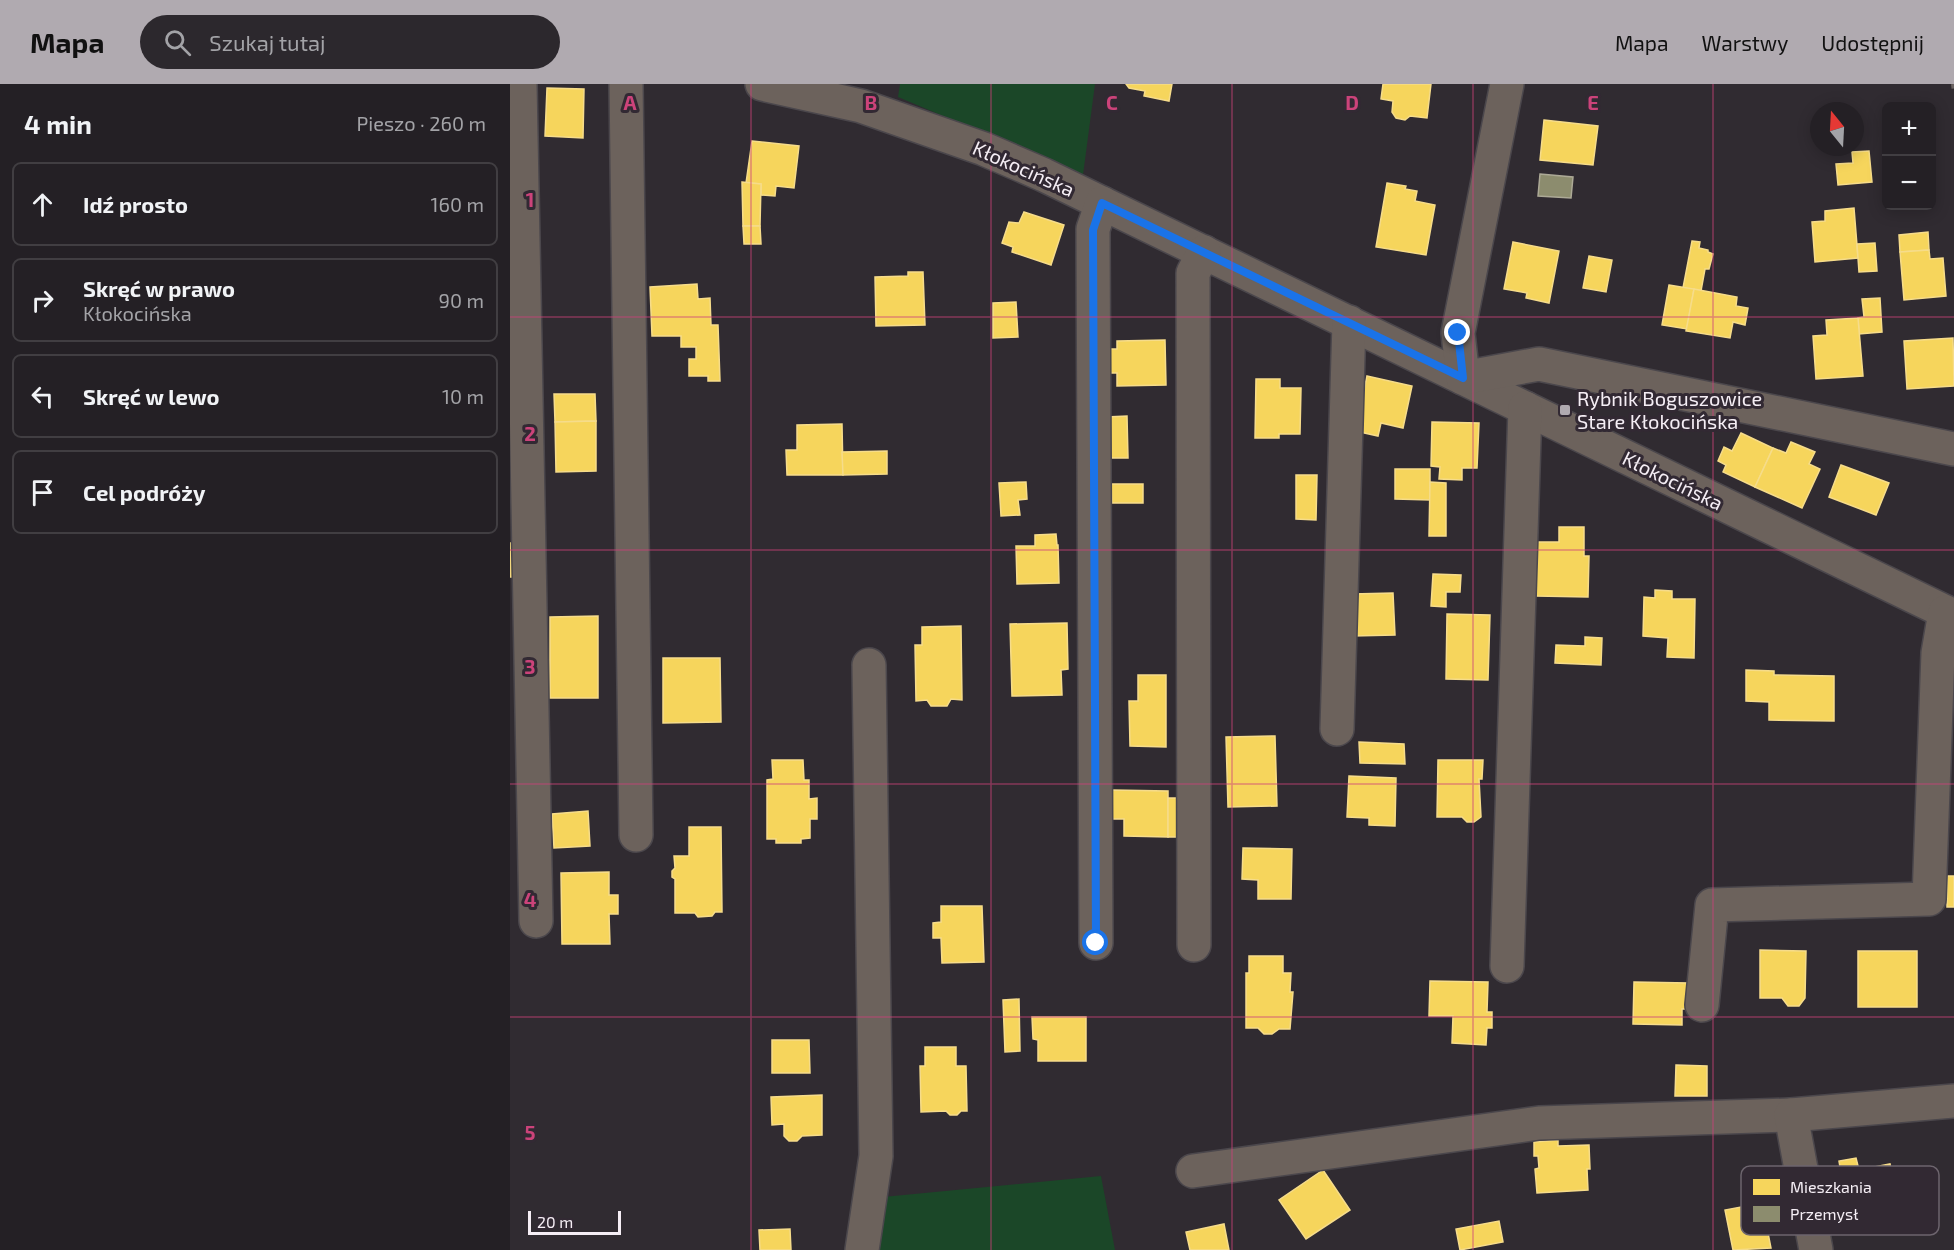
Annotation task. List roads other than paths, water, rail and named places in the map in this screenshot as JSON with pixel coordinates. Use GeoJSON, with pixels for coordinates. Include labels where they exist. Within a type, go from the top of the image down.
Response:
{"type":"FeatureCollection","features":[{"type":"Feature","properties":{"kind":"street"},"geometry":{"type":"LineString","coordinates":[[520,84],[536,921]]}},
{"type":"Feature","properties":{"kind":"street"},"geometry":{"type":"LineString","coordinates":[[627,84],[636,835]]}},
{"type":"Feature","properties":{"kind":"street","name":"Kłokocińska"},"geometry":{"type":"LineString","coordinates":[[762,84],[861,106],[984,149],[1034,170],[1950,614]]}},
{"type":"Feature","properties":{"kind":"street"},"geometry":{"type":"LineString","coordinates":[[1507,84],[1458,333],[1463,378],[1539,364],[1954,448]]}},
{"type":"Feature","properties":{"kind":"street"},"geometry":{"type":"LineString","coordinates":[[1096,943],[1093,230],[1102,203]]}},
{"type":"Feature","properties":{"kind":"street"},"geometry":{"type":"LineString","coordinates":[[1194,945],[1193,273],[1204,252]]}},
{"type":"Feature","properties":{"kind":"street"},"geometry":{"type":"LineString","coordinates":[[1337,729],[1349,322]]}},
{"type":"Feature","properties":{"kind":"street"},"geometry":{"type":"LineString","coordinates":[[1508,966],[1525,408]]}},
{"type":"Feature","properties":{"kind":"street"},"geometry":{"type":"LineString","coordinates":[[1702,1005],[1712,905],[1929,898],[1938,653],[1950,614]]}},
{"type":"Feature","properties":{"kind":"street"},"geometry":{"type":"LineString","coordinates":[[862,1250],[876,1156],[869,665]]}},
{"type":"Feature","properties":{"kind":"street"},"geometry":{"type":"LineString","coordinates":[[1193,1171],[1539,1124],[1791,1115],[1954,1101]]}},
{"type":"Feature","properties":{"kind":"street"},"geometry":{"type":"LineString","coordinates":[[1791,1115],[1800,1166]]}},
{"type":"Feature","properties":{"kind":"street"},"geometry":{"type":"LineString","coordinates":[[1813,1235],[1816,1250]]}},
{"type":"Feature","properties":{"kind":"place","name":"Rybnik Boguszowice Stare Kłokocińska"},"geometry":{"type":"Point","coordinates":[1565,410]}}]}
